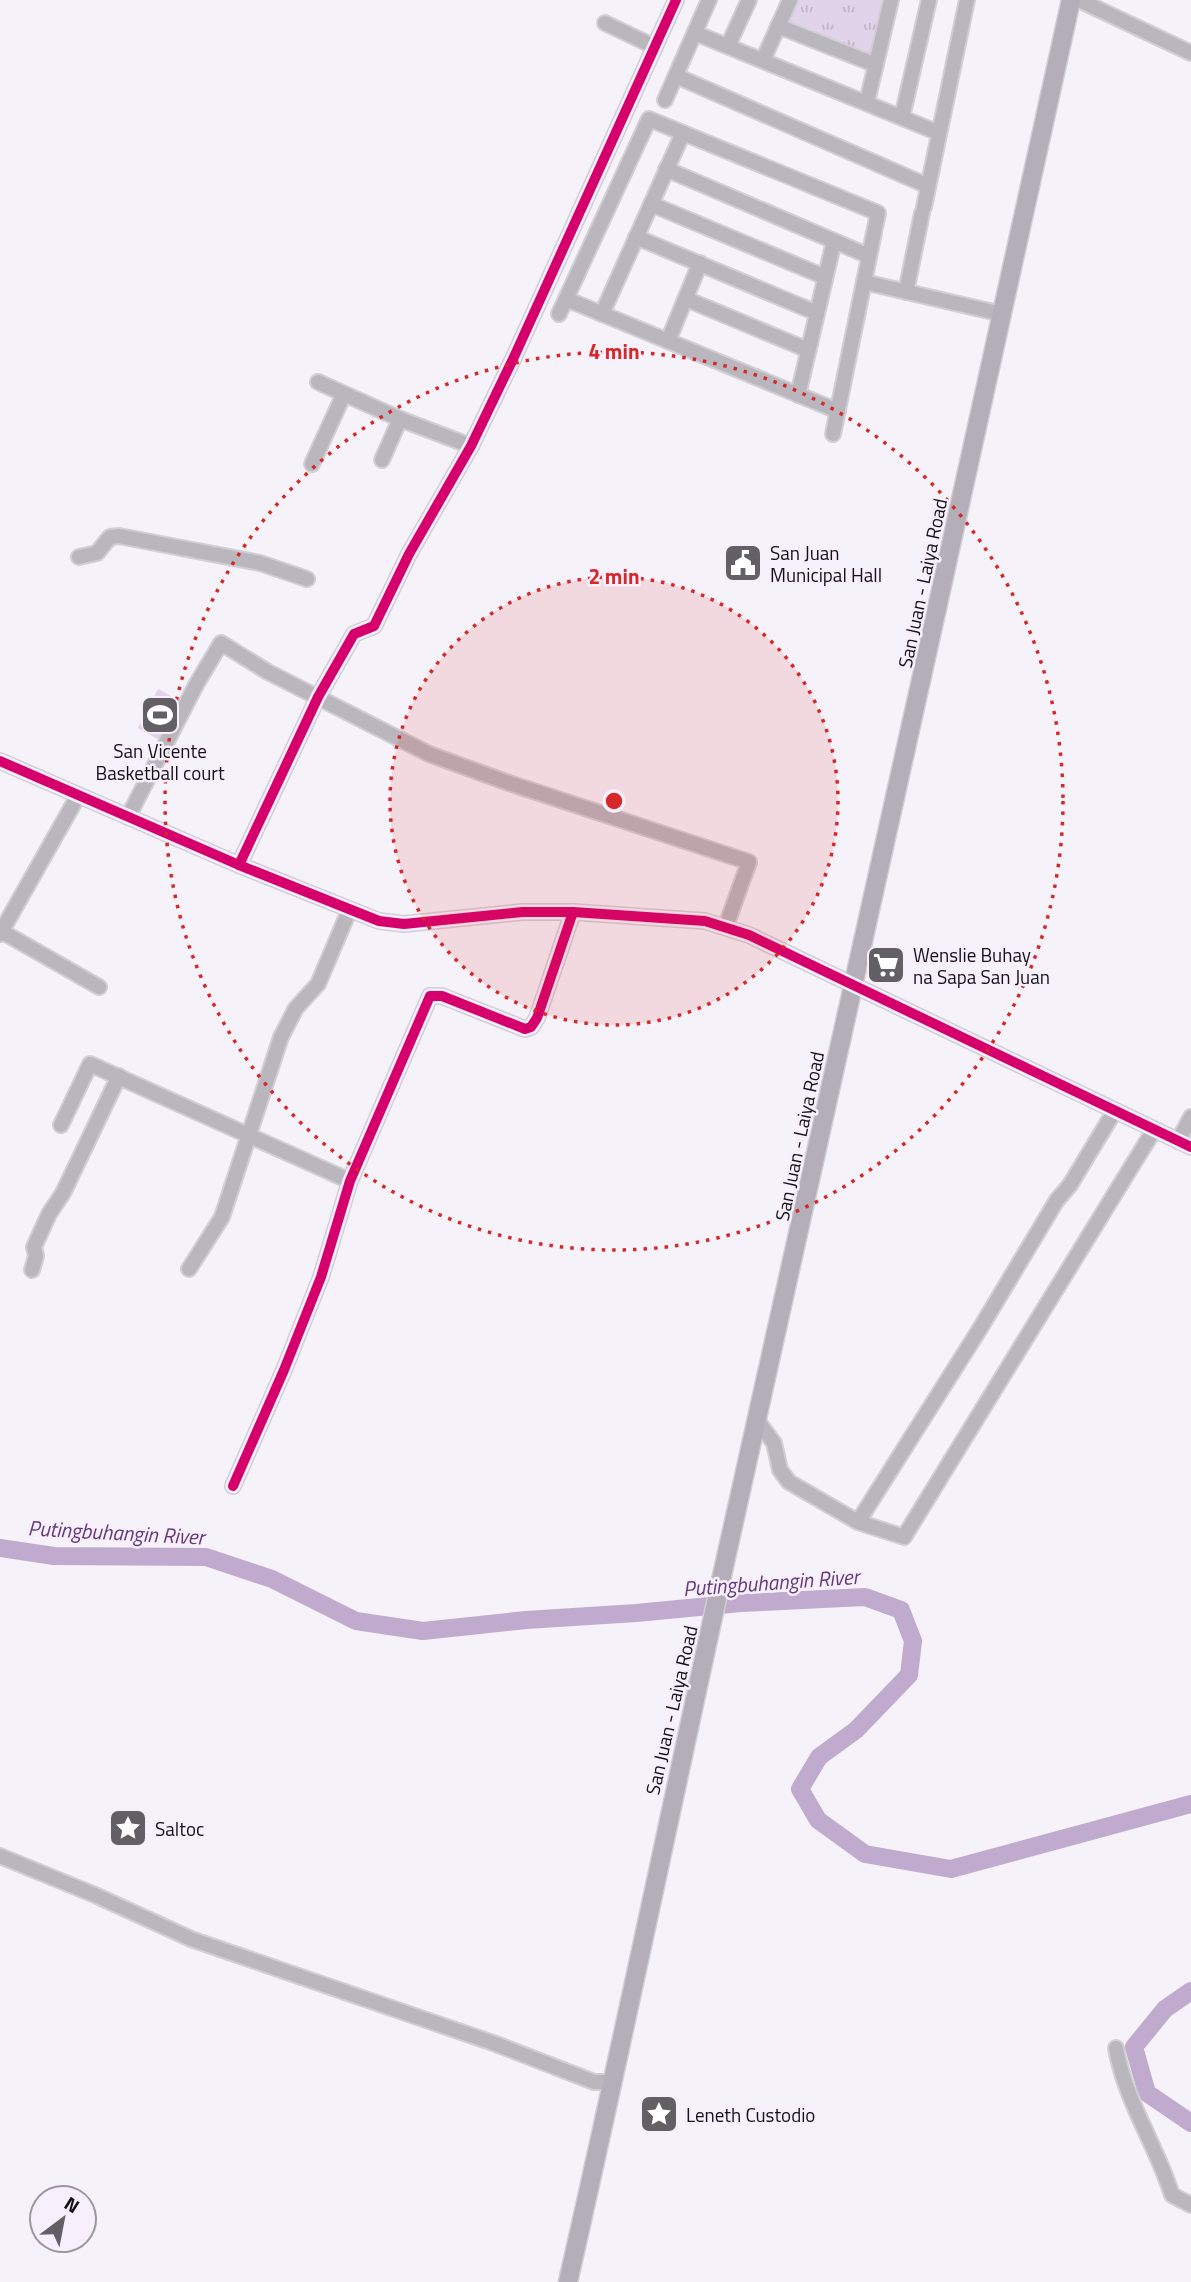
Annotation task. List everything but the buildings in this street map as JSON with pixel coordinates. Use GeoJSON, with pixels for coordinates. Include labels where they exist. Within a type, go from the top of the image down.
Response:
{"type":"FeatureCollection","features":[{"type":"Feature","properties":{"kind":"main road","name":"San Juan - Laiya Road"},"geometry":{"type":"LineString","coordinates":[[568,2282],[1071,0]]}},
{"type":"Feature","properties":{"kind":"street"},"geometry":{"type":"LineString","coordinates":[[239,865],[318,697],[354,634],[374,626],[409,554],[471,446],[676,0]]}},
{"type":"Feature","properties":{"kind":"street"},"geometry":{"type":"LineString","coordinates":[[654,121],[709,0]]}},
{"type":"Feature","properties":{"kind":"street"},"geometry":{"type":"LineString","coordinates":[[728,46],[749,0]]}},
{"type":"Feature","properties":{"kind":"street"},"geometry":{"type":"LineString","coordinates":[[763,60],[790,0]]}},
{"type":"Feature","properties":{"kind":"street"},"geometry":{"type":"LineString","coordinates":[[867,103],[891,0]]}},
{"type":"Feature","properties":{"kind":"street"},"geometry":{"type":"LineString","coordinates":[[902,117],[929,0]]}},
{"type":"Feature","properties":{"kind":"street"},"geometry":{"type":"LineString","coordinates":[[906,292],[967,0]]}},
{"type":"Feature","properties":{"kind":"street"},"geometry":{"type":"LineString","coordinates":[[1079,0],[1191,53]]}},
{"type":"Feature","properties":{"kind":"street"},"geometry":{"type":"LineString","coordinates":[[605,23],[655,47]]}},
{"type":"Feature","properties":{"kind":"street"},"geometry":{"type":"LineString","coordinates":[[778,26],[876,65]]}},
{"type":"Feature","properties":{"kind":"street"},"geometry":{"type":"LineString","coordinates":[[695,33],[939,132]]}},
{"type":"Feature","properties":{"kind":"street"},"geometry":{"type":"LineString","coordinates":[[676,76],[928,186]]}},
{"type":"Feature","properties":{"kind":"street"},"geometry":{"type":"LineString","coordinates":[[559,314],[649,119],[878,213],[833,434]]}},
{"type":"Feature","properties":{"kind":"street"},"geometry":{"type":"LineString","coordinates":[[602,314],[683,133]]}},
{"type":"Feature","properties":{"kind":"street"},"geometry":{"type":"LineString","coordinates":[[666,169],[869,256]]}},
{"type":"Feature","properties":{"kind":"street"},"geometry":{"type":"LineString","coordinates":[[651,204],[825,277]]}},
{"type":"Feature","properties":{"kind":"street"},"geometry":{"type":"LineString","coordinates":[[583,215],[601,223]]}},
{"type":"Feature","properties":{"kind":"street"},"geometry":{"type":"LineString","coordinates":[[636,237],[817,313]]}},
{"type":"Feature","properties":{"kind":"street"},"geometry":{"type":"LineString","coordinates":[[798,395],[834,241]]}},
{"type":"Feature","properties":{"kind":"street"},"geometry":{"type":"LineString","coordinates":[[668,341],[700,264]]}},
{"type":"Feature","properties":{"kind":"street"},"geometry":{"type":"LineString","coordinates":[[864,282],[1002,314]]}},
{"type":"Feature","properties":{"kind":"street"},"geometry":{"type":"LineString","coordinates":[[566,299],[838,411]]}},
{"type":"Feature","properties":{"kind":"street"},"geometry":{"type":"LineString","coordinates":[[685,299],[808,350]]}},
{"type":"Feature","properties":{"kind":"street"},"geometry":{"type":"LineString","coordinates":[[318,382],[400,419],[471,446]]}},
{"type":"Feature","properties":{"kind":"street"},"geometry":{"type":"LineString","coordinates":[[312,464],[344,394]]}},
{"type":"Feature","properties":{"kind":"street"},"geometry":{"type":"LineString","coordinates":[[382,460],[400,419]]}},
{"type":"Feature","properties":{"kind":"street"},"geometry":{"type":"LineString","coordinates":[[79,557],[97,553],[110,537],[119,536],[260,563],[307,579]]}},
{"type":"Feature","properties":{"kind":"street"},"geometry":{"type":"LineString","coordinates":[[128,817],[196,685],[221,643],[429,754],[749,862],[726,926]]}},
{"type":"Feature","properties":{"kind":"street"},"geometry":{"type":"LineString","coordinates":[[0,761],[239,865],[379,921],[404,923],[522,912],[573,912],[683,919],[726,926],[750,934],[1185,1144],[1191,1117]]}},
{"type":"Feature","properties":{"kind":"street"},"geometry":{"type":"LineString","coordinates":[[78,796],[1,933],[99,987]]}},
{"type":"Feature","properties":{"kind":"street"},"geometry":{"type":"LineString","coordinates":[[189,1269],[222,1217],[281,1037],[296,1008],[318,984],[349,911]]}},
{"type":"Feature","properties":{"kind":"street"},"geometry":{"type":"LineString","coordinates":[[233,1486],[321,1278],[350,1181],[430,996],[442,996],[525,1028],[531,1027],[537,1018],[573,912]]}},
{"type":"Feature","properties":{"kind":"street"},"geometry":{"type":"LineString","coordinates":[[61,1125],[90,1063],[350,1181]]}},
{"type":"Feature","properties":{"kind":"street"},"geometry":{"type":"LineString","coordinates":[[32,1270],[36,1256],[34,1247],[119,1076]]}},
{"type":"Feature","properties":{"kind":"street"},"geometry":{"type":"LineString","coordinates":[[858,1522],[981,1327],[1056,1200],[1070,1185],[1114,1112]]}},
{"type":"Feature","properties":{"kind":"street"},"geometry":{"type":"LineString","coordinates":[[757,1420],[774,1443],[780,1470],[789,1482],[858,1522],[904,1537],[1154,1129]]}},
{"type":"Feature","properties":{"kind":"street"},"geometry":{"type":"LineString","coordinates":[[0,1856],[191,1939],[496,2044],[594,2082],[613,2082]]}},
{"type":"Feature","properties":{"kind":"street"},"geometry":{"type":"LineString","coordinates":[[1116,2048],[1130,2101],[1161,2163],[1172,2195],[1191,2205]]}},
{"type":"Feature","properties":{"kind":"green space"},"geometry":{"type":"Polygon","coordinates":[[[793,0],[887,0],[872,58],[783,24],[793,0]]]}},
{"type":"Feature","properties":{"kind":"green space","name":"San Vicente Basketball court"},"geometry":{"type":"Polygon","coordinates":[[[158,689],[182,702],[161,741],[138,728],[158,689]]]}},
{"type":"Feature","properties":{"kind":"waterway","name":"Putingbuhangin River"},"geometry":{"type":"LineString","coordinates":[[0,1548],[54,1556],[206,1557],[272,1579],[356,1621],[423,1631],[741,1603],[865,1597],[901,1610],[913,1641],[909,1675],[856,1730],[819,1757],[800,1789],[818,1820],[865,1854],[951,1869],[1191,1804]]}},
{"type":"Feature","properties":{"kind":"waterway","name":"Putingbuhangin River"},"geometry":{"type":"LineString","coordinates":[[1191,1991],[1165,2009],[1134,2047],[1147,2093],[1191,2123]]}},
{"type":"Feature","properties":{"kind":"cycle path"},"geometry":{"type":"LineString","coordinates":[[239,865],[318,697],[354,634],[374,626],[409,554],[471,446],[676,0]]}},
{"type":"Feature","properties":{"kind":"cycle path"},"geometry":{"type":"LineString","coordinates":[[0,761],[239,865],[379,921],[404,924],[522,912],[573,912],[705,921],[749,935],[1191,1147]]}},
{"type":"Feature","properties":{"kind":"cycle path"},"geometry":{"type":"LineString","coordinates":[[233,1486],[321,1277],[350,1181],[430,996],[442,996],[525,1029],[531,1027],[537,1018],[573,912]]}},
{"type":"Feature","properties":{"kind":"place","name":"San Juan Municipal Hall"},"geometry":{"type":"Point","coordinates":[743,563]}},
{"type":"Feature","properties":{"kind":"place","name":"San Vicente Basketball court"},"geometry":{"type":"Point","coordinates":[160,715]}},
{"type":"Feature","properties":{"kind":"place","name":"Wenslie Buhay na Sapa San Juan"},"geometry":{"type":"Point","coordinates":[886,965]}},
{"type":"Feature","properties":{"kind":"place","name":"Saltoc"},"geometry":{"type":"Point","coordinates":[128,1828]}},
{"type":"Feature","properties":{"kind":"place","name":"Leneth Custodio"},"geometry":{"type":"Point","coordinates":[659,2114]}}]}
